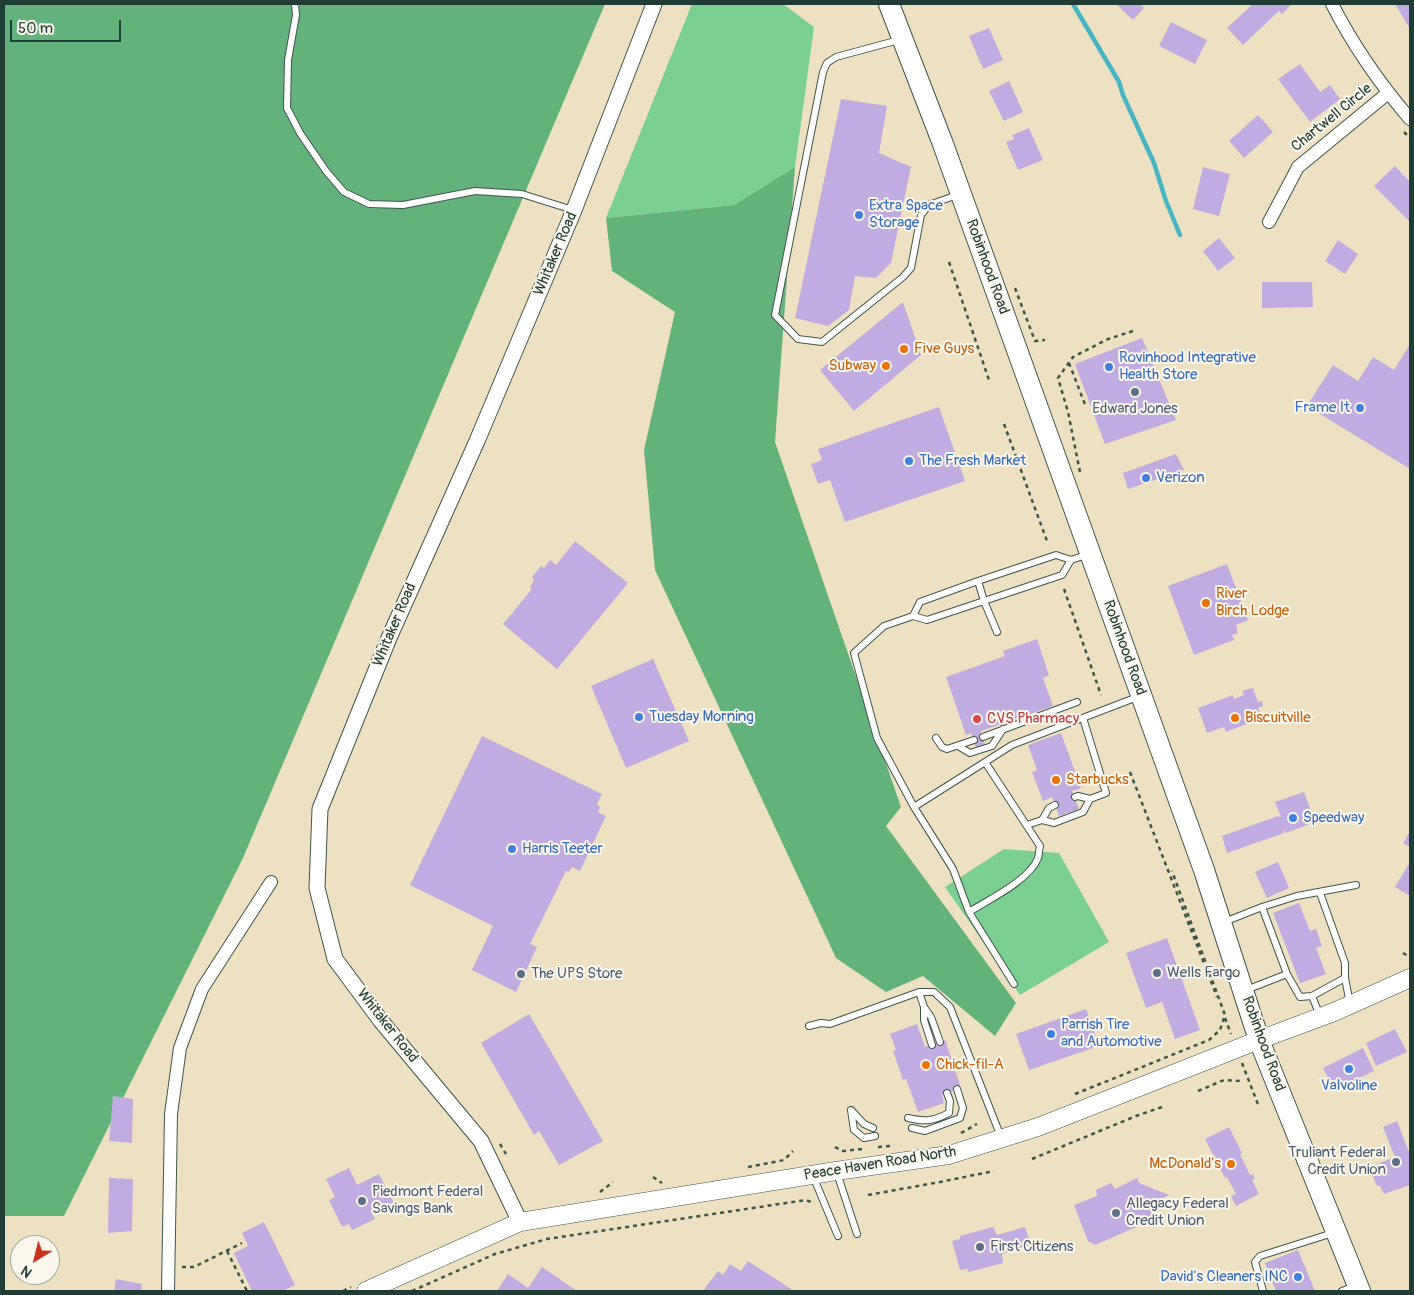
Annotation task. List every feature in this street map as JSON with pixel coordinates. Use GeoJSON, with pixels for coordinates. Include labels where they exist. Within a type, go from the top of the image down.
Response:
{"type":"FeatureCollection","features":[{"type":"Feature","properties":{"kind":"main road","name":"Robinhood Road"},"geometry":{"type":"LineString","coordinates":[[889,4],[961,194],[1204,870],[1259,1040],[1336,1232],[1353,1289]]}},
{"type":"Feature","properties":{"kind":"main road","name":"Peace Haven Road North"},"geometry":{"type":"LineString","coordinates":[[366,1291],[520,1222],[836,1170],[949,1155],[1038,1127],[1321,1017],[1410,978]]}},
{"type":"Feature","properties":{"kind":"street","name":"Whitaker Road"},"geometry":{"type":"LineString","coordinates":[[520,1222],[481,1141],[381,1021],[335,959],[318,888],[320,809],[389,638],[477,440],[574,210],[654,4]]}},
{"type":"Feature","properties":{"kind":"street"},"geometry":{"type":"LineString","coordinates":[[1332,4],[1345,29],[1388,93],[1410,119]]}},
{"type":"Feature","properties":{"kind":"street","name":"Chartwell Circle"},"geometry":{"type":"LineString","coordinates":[[1269,222],[1298,167],[1388,93]]}},
{"type":"Feature","properties":{"kind":"street"},"geometry":{"type":"LineString","coordinates":[[168,1291],[171,1114],[180,1048],[202,989],[271,882]]}},
{"type":"Feature","properties":{"kind":"lane"},"geometry":{"type":"LineString","coordinates":[[296,4],[296,15],[288,60],[287,108],[300,133],[320,163],[344,192],[369,204],[403,205],[475,191],[522,194],[574,210]]}},
{"type":"Feature","properties":{"kind":"lane"},"geometry":{"type":"LineString","coordinates":[[902,39],[836,57],[828,63],[823,72],[775,315],[798,339],[822,342],[903,277],[910,268],[921,215],[929,205],[961,194]]}},
{"type":"Feature","properties":{"kind":"lane"},"geometry":{"type":"LineString","coordinates":[[913,616],[920,602],[978,581],[1056,555],[1071,560],[1090,554]]}},
{"type":"Feature","properties":{"kind":"lane"},"geometry":{"type":"LineString","coordinates":[[1014,984],[969,912],[953,869],[914,807],[877,738],[854,653],[884,626],[913,616],[927,620],[1062,575],[1071,560]]}},
{"type":"Feature","properties":{"kind":"lane"},"geometry":{"type":"LineString","coordinates":[[978,581],[997,632]]}},
{"type":"Feature","properties":{"kind":"lane"},"geometry":{"type":"LineString","coordinates":[[914,807],[1012,745],[1141,695]]}},
{"type":"Feature","properties":{"kind":"lane"},"geometry":{"type":"LineString","coordinates":[[983,737],[1077,702]]}},
{"type":"Feature","properties":{"kind":"lane"},"geometry":{"type":"LineString","coordinates":[[1075,797],[1090,799],[1106,793],[1082,718]]}},
{"type":"Feature","properties":{"kind":"lane"},"geometry":{"type":"LineString","coordinates":[[958,746],[970,753],[992,746],[1002,729]]}},
{"type":"Feature","properties":{"kind":"lane"},"geometry":{"type":"LineString","coordinates":[[936,738],[944,749],[974,740]]}},
{"type":"Feature","properties":{"kind":"lane"},"geometry":{"type":"LineString","coordinates":[[969,912],[1014,885],[1026,874],[1037,860],[1040,846],[985,762]]}},
{"type":"Feature","properties":{"kind":"lane"},"geometry":{"type":"LineString","coordinates":[[1027,825],[1042,820],[1054,823],[1083,812],[1090,799]]}},
{"type":"Feature","properties":{"kind":"lane"},"geometry":{"type":"LineString","coordinates":[[1042,820],[1049,808],[1055,804]]}},
{"type":"Feature","properties":{"kind":"lane"},"geometry":{"type":"LineString","coordinates":[[1221,923],[1296,896],[1356,885]]}},
{"type":"Feature","properties":{"kind":"lane"},"geometry":{"type":"LineString","coordinates":[[1320,893],[1345,963],[1344,978],[1350,1005]]}},
{"type":"Feature","properties":{"kind":"lane"},"geometry":{"type":"LineString","coordinates":[[1262,907],[1287,974],[1300,997],[1312,996],[1344,978]]}},
{"type":"Feature","properties":{"kind":"lane"},"geometry":{"type":"LineString","coordinates":[[1244,991],[1287,974]]}},
{"type":"Feature","properties":{"kind":"lane"},"geometry":{"type":"LineString","coordinates":[[918,992],[924,1007],[931,1017],[940,1042]]}},
{"type":"Feature","properties":{"kind":"lane"},"geometry":{"type":"LineString","coordinates":[[810,1026],[821,1023],[830,1024],[918,992],[934,992],[950,1007],[1002,1138]]}},
{"type":"Feature","properties":{"kind":"lane"},"geometry":{"type":"LineString","coordinates":[[1312,996],[1321,1017]]}},
{"type":"Feature","properties":{"kind":"lane"},"geometry":{"type":"LineString","coordinates":[[924,1007],[924,1020],[932,1045]]}},
{"type":"Feature","properties":{"kind":"lane"},"geometry":{"type":"LineString","coordinates":[[912,1128],[925,1131],[960,1118],[963,1108],[957,1090]]}},
{"type":"Feature","properties":{"kind":"lane"},"geometry":{"type":"LineString","coordinates":[[908,1118],[924,1122],[936,1119],[949,1112],[950,1101],[947,1093]]}},
{"type":"Feature","properties":{"kind":"lane"},"geometry":{"type":"LineString","coordinates":[[872,1128],[864,1124],[851,1110],[854,1130],[864,1138],[875,1136]]}},
{"type":"Feature","properties":{"kind":"lane"},"geometry":{"type":"LineString","coordinates":[[836,1170],[856,1234]]}},
{"type":"Feature","properties":{"kind":"lane"},"geometry":{"type":"LineString","coordinates":[[812,1174],[838,1236]]}},
{"type":"Feature","properties":{"kind":"lane"},"geometry":{"type":"LineString","coordinates":[[1263,1291],[1255,1262],[1260,1256],[1336,1232]]}},
{"type":"Feature","properties":{"kind":"path"},"geometry":{"type":"LineString","coordinates":[[949,262],[990,383]]}},
{"type":"Feature","properties":{"kind":"path"},"geometry":{"type":"LineString","coordinates":[[1081,473],[1068,412],[1058,378],[1073,357],[1108,339],[1133,331]]}},
{"type":"Feature","properties":{"kind":"path"},"geometry":{"type":"LineString","coordinates":[[1069,363],[1086,407]]}},
{"type":"Feature","properties":{"kind":"path"},"geometry":{"type":"LineString","coordinates":[[1004,424],[1047,542]]}},
{"type":"Feature","properties":{"kind":"path"},"geometry":{"type":"LineString","coordinates":[[1064,589],[1101,695]]}},
{"type":"Feature","properties":{"kind":"path"},"geometry":{"type":"LineString","coordinates":[[1130,772],[1234,1042]]}},
{"type":"Feature","properties":{"kind":"path"},"geometry":{"type":"LineString","coordinates":[[1068,1096],[1209,1040],[1220,1030],[1225,1015],[1172,871]]}},
{"type":"Feature","properties":{"kind":"path"},"geometry":{"type":"LineString","coordinates":[[1403,953],[1410,957]]}},
{"type":"Feature","properties":{"kind":"path"},"geometry":{"type":"LineString","coordinates":[[1241,1060],[1259,1107]]}},
{"type":"Feature","properties":{"kind":"path"},"geometry":{"type":"LineString","coordinates":[[1198,1092],[1224,1080],[1242,1080]]}},
{"type":"Feature","properties":{"kind":"path"},"geometry":{"type":"LineString","coordinates":[[1032,1159],[1162,1107]]}},
{"type":"Feature","properties":{"kind":"path"},"geometry":{"type":"LineString","coordinates":[[961,1134],[977,1124]]}},
{"type":"Feature","properties":{"kind":"path"},"geometry":{"type":"LineString","coordinates":[[496,1138],[506,1154]]}},
{"type":"Feature","properties":{"kind":"path"},"geometry":{"type":"LineString","coordinates":[[835,1147],[843,1152],[897,1145]]}},
{"type":"Feature","properties":{"kind":"path"},"geometry":{"type":"LineString","coordinates":[[745,1168],[784,1160],[794,1151]]}},
{"type":"Feature","properties":{"kind":"path"},"geometry":{"type":"LineString","coordinates":[[868,1194],[994,1171]]}},
{"type":"Feature","properties":{"kind":"path"},"geometry":{"type":"LineString","coordinates":[[653,1177],[663,1183]]}},
{"type":"Feature","properties":{"kind":"path"},"geometry":{"type":"LineString","coordinates":[[592,1194],[602,1192],[612,1182]]}},
{"type":"Feature","properties":{"kind":"path"},"geometry":{"type":"LineString","coordinates":[[412,1291],[495,1254],[547,1239],[806,1200],[819,1205]]}},
{"type":"Feature","properties":{"kind":"path"},"geometry":{"type":"LineString","coordinates":[[180,1267],[194,1267],[242,1243]]}},
{"type":"Feature","properties":{"kind":"path"},"geometry":{"type":"LineString","coordinates":[[227,1250],[246,1291]]}},
{"type":"Feature","properties":{"kind":"green space"},"geometry":{"type":"Polygon","coordinates":[[[4,4],[605,4],[243,858],[64,1216],[4,1216],[4,4]]]}},
{"type":"Feature","properties":{"kind":"green space"},"geometry":{"type":"Polygon","coordinates":[[[692,4],[783,4],[814,27],[795,167],[734,205],[606,218],[692,4]]]}},
{"type":"Feature","properties":{"kind":"green space"},"geometry":{"type":"Polygon","coordinates":[[[795,167],[775,442],[901,807],[886,826],[1016,1003],[995,1036],[923,976],[886,992],[836,958],[655,570],[644,450],[675,312],[612,271],[606,218],[734,205],[795,167]]]}},
{"type":"Feature","properties":{"kind":"green space"},"geometry":{"type":"Polygon","coordinates":[[[1004,849],[1059,853],[1109,942],[1020,995],[945,887],[1004,849]]]}},
{"type":"Feature","properties":{"kind":"building"},"geometry":{"type":"Polygon","coordinates":[[[1116,4],[1140,4],[1144,8],[1133,20],[1116,4]]]}},
{"type":"Feature","properties":{"kind":"building"},"geometry":{"type":"Polygon","coordinates":[[[1253,4],[1292,4],[1282,14],[1279,11],[1243,45],[1227,28],[1253,4]]]}},
{"type":"Feature","properties":{"kind":"building"},"geometry":{"type":"Polygon","coordinates":[[[1395,4],[1410,4],[1410,29],[1395,4]]]}},
{"type":"Feature","properties":{"kind":"building"},"geometry":{"type":"Polygon","coordinates":[[[1171,22],[1207,40],[1195,64],[1159,46],[1171,22]]]}},
{"type":"Feature","properties":{"kind":"building"},"geometry":{"type":"Polygon","coordinates":[[[989,28],[1003,60],[983,69],[969,36],[989,28]]]}},
{"type":"Feature","properties":{"kind":"building"},"geometry":{"type":"Polygon","coordinates":[[[1300,64],[1320,92],[1330,85],[1340,99],[1310,122],[1278,79],[1300,64]]]}},
{"type":"Feature","properties":{"kind":"building"},"geometry":{"type":"Polygon","coordinates":[[[1009,81],[1023,112],[1004,121],[989,91],[1009,81]]]}},
{"type":"Feature","properties":{"kind":"building","name":"Extra Space Storage"},"geometry":{"type":"Polygon","coordinates":[[[841,99],[887,106],[879,153],[911,167],[891,263],[876,278],[855,276],[849,310],[828,326],[795,318],[841,99]]]}},
{"type":"Feature","properties":{"kind":"building"},"geometry":{"type":"Polygon","coordinates":[[[1258,115],[1273,132],[1244,158],[1229,141],[1258,115]]]}},
{"type":"Feature","properties":{"kind":"building"},"geometry":{"type":"Polygon","coordinates":[[[1029,128],[1043,160],[1018,170],[1006,142],[1014,139],[1012,135],[1029,128]]]}},
{"type":"Feature","properties":{"kind":"building"},"geometry":{"type":"Polygon","coordinates":[[[1395,166],[1410,182],[1410,222],[1374,186],[1395,166]]]}},
{"type":"Feature","properties":{"kind":"building"},"geometry":{"type":"Polygon","coordinates":[[[1203,167],[1230,174],[1219,216],[1193,209],[1203,167]]]}},
{"type":"Feature","properties":{"kind":"building"},"geometry":{"type":"Polygon","coordinates":[[[1219,238],[1235,258],[1218,271],[1203,251],[1219,238]]]}},
{"type":"Feature","properties":{"kind":"building"},"geometry":{"type":"Polygon","coordinates":[[[1338,240],[1358,254],[1345,274],[1325,261],[1338,240]]]}},
{"type":"Feature","properties":{"kind":"building"},"geometry":{"type":"Polygon","coordinates":[[[1262,282],[1312,282],[1313,307],[1262,308],[1262,282]]]}},
{"type":"Feature","properties":{"kind":"building"},"geometry":{"type":"Polygon","coordinates":[[[903,302],[921,355],[854,411],[820,370],[903,302]]]}},
{"type":"Feature","properties":{"kind":"building"},"geometry":{"type":"Polygon","coordinates":[[[1142,338],[1176,420],[1105,444],[1075,364],[1142,338]]]}},
{"type":"Feature","properties":{"kind":"building"},"geometry":{"type":"Polygon","coordinates":[[[1410,344],[1410,469],[1307,406],[1333,365],[1358,381],[1373,357],[1394,370],[1410,344]]]}},
{"type":"Feature","properties":{"kind":"building"},"geometry":{"type":"Polygon","coordinates":[[[939,407],[965,481],[845,522],[830,480],[818,484],[811,464],[822,460],[818,449],[939,407]]]}},
{"type":"Feature","properties":{"kind":"building"},"geometry":{"type":"Polygon","coordinates":[[[1176,454],[1184,470],[1128,489],[1123,473],[1176,454]]]}},
{"type":"Feature","properties":{"kind":"building"},"geometry":{"type":"Polygon","coordinates":[[[575,541],[628,583],[557,669],[503,624],[532,589],[530,588],[534,580],[532,577],[541,566],[544,568],[550,560],[556,565],[575,541]]]}},
{"type":"Feature","properties":{"kind":"building"},"geometry":{"type":"Polygon","coordinates":[[[1227,564],[1248,620],[1236,625],[1238,633],[1232,635],[1234,640],[1194,655],[1168,586],[1227,564]]]}},
{"type":"Feature","properties":{"kind":"building","name":"CVS Pharmacy"},"geometry":{"type":"Polygon","coordinates":[[[1037,639],[1049,675],[1043,678],[1053,706],[981,731],[985,745],[976,748],[971,733],[966,735],[946,677],[1005,656],[1003,651],[1037,639]]]}},
{"type":"Feature","properties":{"kind":"building"},"geometry":{"type":"Polygon","coordinates":[[[653,659],[689,741],[626,768],[591,686],[653,659]]]}},
{"type":"Feature","properties":{"kind":"building"},"geometry":{"type":"Polygon","coordinates":[[[1253,688],[1258,702],[1262,701],[1263,706],[1258,708],[1262,718],[1226,732],[1224,727],[1207,733],[1198,708],[1233,695],[1234,699],[1244,695],[1242,691],[1253,688]]]}},
{"type":"Feature","properties":{"kind":"building","name":"Starbucks"},"geometry":{"type":"Polygon","coordinates":[[[1061,733],[1081,788],[1072,791],[1079,809],[1059,816],[1052,797],[1043,801],[1032,772],[1037,770],[1028,745],[1061,733]]]}},
{"type":"Feature","properties":{"kind":"building"},"geometry":{"type":"Polygon","coordinates":[[[482,736],[602,794],[597,804],[600,807],[598,812],[606,816],[580,871],[572,867],[569,872],[566,871],[530,944],[537,947],[516,992],[472,970],[493,926],[410,885],[482,736]]]}},
{"type":"Feature","properties":{"kind":"building"},"geometry":{"type":"Polygon","coordinates":[[[1304,792],[1315,822],[1286,833],[1285,830],[1284,833],[1227,853],[1222,836],[1278,816],[1281,817],[1275,802],[1304,792]]]}},
{"type":"Feature","properties":{"kind":"building"},"geometry":{"type":"Polygon","coordinates":[[[1410,831],[1410,847],[1403,843],[1410,831]]]}},
{"type":"Feature","properties":{"kind":"building"},"geometry":{"type":"Polygon","coordinates":[[[1278,862],[1289,888],[1267,898],[1255,872],[1278,862]]]}},
{"type":"Feature","properties":{"kind":"building"},"geometry":{"type":"Polygon","coordinates":[[[1410,862],[1410,896],[1395,887],[1410,862]]]}},
{"type":"Feature","properties":{"kind":"building"},"geometry":{"type":"Polygon","coordinates":[[[1299,903],[1310,931],[1316,929],[1322,946],[1316,948],[1326,974],[1300,983],[1273,913],[1299,903]]]}},
{"type":"Feature","properties":{"kind":"building","name":"Wells Fargo"},"geometry":{"type":"Polygon","coordinates":[[[1167,938],[1200,1030],[1175,1039],[1162,1002],[1146,1008],[1126,953],[1167,938]]]}},
{"type":"Feature","properties":{"kind":"building"},"geometry":{"type":"Polygon","coordinates":[[[1086,1009],[1099,1046],[1029,1070],[1016,1034],[1086,1009]]]}},
{"type":"Feature","properties":{"kind":"building"},"geometry":{"type":"Polygon","coordinates":[[[529,1014],[603,1141],[559,1165],[539,1131],[534,1135],[481,1043],[529,1014]]]}},
{"type":"Feature","properties":{"kind":"building","name":"Chick-fil-A"},"geometry":{"type":"Polygon","coordinates":[[[917,1024],[925,1047],[945,1040],[961,1088],[942,1095],[944,1103],[918,1112],[906,1079],[903,1080],[893,1051],[896,1050],[890,1034],[917,1024]]]}},
{"type":"Feature","properties":{"kind":"building"},"geometry":{"type":"Polygon","coordinates":[[[1395,1029],[1407,1052],[1376,1066],[1366,1043],[1395,1029]]]}},
{"type":"Feature","properties":{"kind":"building","name":"Valvoline"},"geometry":{"type":"Polygon","coordinates":[[[1363,1048],[1374,1071],[1334,1090],[1323,1068],[1363,1048]]]}},
{"type":"Feature","properties":{"kind":"building"},"geometry":{"type":"Polygon","coordinates":[[[113,1096],[133,1099],[132,1143],[109,1141],[113,1096]]]}},
{"type":"Feature","properties":{"kind":"building","name":"Truliant Federal Credit Union"},"geometry":{"type":"Polygon","coordinates":[[[1397,1121],[1410,1152],[1410,1185],[1384,1194],[1380,1186],[1377,1186],[1369,1167],[1395,1157],[1383,1127],[1397,1121]]]}},
{"type":"Feature","properties":{"kind":"building","name":"McDonald's"},"geometry":{"type":"Polygon","coordinates":[[[1229,1127],[1250,1175],[1253,1174],[1255,1179],[1252,1180],[1259,1194],[1236,1206],[1231,1196],[1236,1194],[1227,1177],[1225,1178],[1205,1139],[1229,1127]]]}},
{"type":"Feature","properties":{"kind":"building"},"geometry":{"type":"Polygon","coordinates":[[[349,1168],[357,1185],[379,1174],[394,1203],[372,1214],[375,1219],[352,1230],[349,1224],[342,1227],[329,1200],[335,1197],[326,1179],[349,1168]]]}},
{"type":"Feature","properties":{"kind":"building"},"geometry":{"type":"Polygon","coordinates":[[[109,1178],[133,1179],[132,1231],[108,1233],[109,1178]]]}},
{"type":"Feature","properties":{"kind":"building"},"geometry":{"type":"Polygon","coordinates":[[[1137,1178],[1139,1183],[1169,1195],[1149,1205],[1155,1219],[1095,1245],[1088,1241],[1074,1205],[1097,1196],[1096,1190],[1111,1183],[1115,1189],[1137,1178]]]}},
{"type":"Feature","properties":{"kind":"building"},"geometry":{"type":"Polygon","coordinates":[[[264,1222],[295,1285],[282,1291],[252,1291],[234,1253],[248,1246],[242,1233],[264,1222]]]}},
{"type":"Feature","properties":{"kind":"building"},"geometry":{"type":"Polygon","coordinates":[[[993,1227],[997,1235],[1025,1227],[1031,1245],[1002,1254],[1003,1263],[969,1272],[967,1269],[960,1270],[952,1241],[960,1239],[960,1236],[993,1227]]]}},
{"type":"Feature","properties":{"kind":"building"},"geometry":{"type":"Polygon","coordinates":[[[1298,1250],[1315,1291],[1276,1291],[1265,1263],[1298,1250]]]}},
{"type":"Feature","properties":{"kind":"building"},"geometry":{"type":"Polygon","coordinates":[[[748,1261],[794,1291],[703,1291],[718,1271],[723,1275],[730,1264],[741,1271],[748,1261]]]}},
{"type":"Feature","properties":{"kind":"building"},"geometry":{"type":"Polygon","coordinates":[[[542,1267],[577,1291],[497,1291],[508,1274],[528,1288],[542,1267]]]}},
{"type":"Feature","properties":{"kind":"building"},"geometry":{"type":"Polygon","coordinates":[[[116,1279],[142,1284],[141,1291],[114,1291],[116,1279]]]}},
{"type":"Feature","properties":{"kind":"waterway"},"geometry":{"type":"LineString","coordinates":[[1073,4],[1119,82],[1154,163],[1166,201],[1180,235]]}},
{"type":"Feature","properties":{"kind":"place","name":"Extra Space Storage"},"geometry":{"type":"Point","coordinates":[859,215]}},
{"type":"Feature","properties":{"kind":"place","name":"Five Guys"},"geometry":{"type":"Point","coordinates":[904,349]}},
{"type":"Feature","properties":{"kind":"place","name":"Subway"},"geometry":{"type":"Point","coordinates":[886,366]}},
{"type":"Feature","properties":{"kind":"place","name":"Rovinhood Integrative Health Store"},"geometry":{"type":"Point","coordinates":[1109,367]}},
{"type":"Feature","properties":{"kind":"place","name":"Edward Jones"},"geometry":{"type":"Point","coordinates":[1135,392]}},
{"type":"Feature","properties":{"kind":"place","name":"Frame It"},"geometry":{"type":"Point","coordinates":[1360,408]}},
{"type":"Feature","properties":{"kind":"place","name":"The Fresh Market"},"geometry":{"type":"Point","coordinates":[909,461]}},
{"type":"Feature","properties":{"kind":"place","name":"Verizon"},"geometry":{"type":"Point","coordinates":[1146,478]}},
{"type":"Feature","properties":{"kind":"place","name":"River Birch Lodge"},"geometry":{"type":"Point","coordinates":[1206,603]}},
{"type":"Feature","properties":{"kind":"place","name":"Tuesday Morning"},"geometry":{"type":"Point","coordinates":[639,717]}},
{"type":"Feature","properties":{"kind":"place","name":"Biscuitville"},"geometry":{"type":"Point","coordinates":[1235,718]}},
{"type":"Feature","properties":{"kind":"place","name":"CVS Pharmacy"},"geometry":{"type":"Point","coordinates":[977,719]}},
{"type":"Feature","properties":{"kind":"place","name":"Starbucks"},"geometry":{"type":"Point","coordinates":[1056,780]}},
{"type":"Feature","properties":{"kind":"place","name":"Speedway"},"geometry":{"type":"Point","coordinates":[1293,818]}},
{"type":"Feature","properties":{"kind":"place","name":"Harris Teeter"},"geometry":{"type":"Point","coordinates":[512,849]}},
{"type":"Feature","properties":{"kind":"place","name":"Wells Fargo"},"geometry":{"type":"Point","coordinates":[1157,973]}},
{"type":"Feature","properties":{"kind":"place","name":"The UPS Store"},"geometry":{"type":"Point","coordinates":[521,974]}},
{"type":"Feature","properties":{"kind":"place","name":"Parrish Tire and Automotive"},"geometry":{"type":"Point","coordinates":[1051,1034]}},
{"type":"Feature","properties":{"kind":"place","name":"Chick-fil-A"},"geometry":{"type":"Point","coordinates":[926,1065]}},
{"type":"Feature","properties":{"kind":"place","name":"Valvoline"},"geometry":{"type":"Point","coordinates":[1349,1069]}},
{"type":"Feature","properties":{"kind":"place","name":"Truliant Federal Credit Union"},"geometry":{"type":"Point","coordinates":[1396,1162]}},
{"type":"Feature","properties":{"kind":"place","name":"McDonald's"},"geometry":{"type":"Point","coordinates":[1231,1164]}},
{"type":"Feature","properties":{"kind":"place","name":"Piedmont Federal Savings Bank"},"geometry":{"type":"Point","coordinates":[362,1201]}},
{"type":"Feature","properties":{"kind":"place","name":"Allegacy Federal Credit Union"},"geometry":{"type":"Point","coordinates":[1116,1213]}},
{"type":"Feature","properties":{"kind":"place","name":"First Citizens"},"geometry":{"type":"Point","coordinates":[980,1247]}},
{"type":"Feature","properties":{"kind":"place","name":"David's Cleaners INC"},"geometry":{"type":"Point","coordinates":[1298,1277]}}]}
